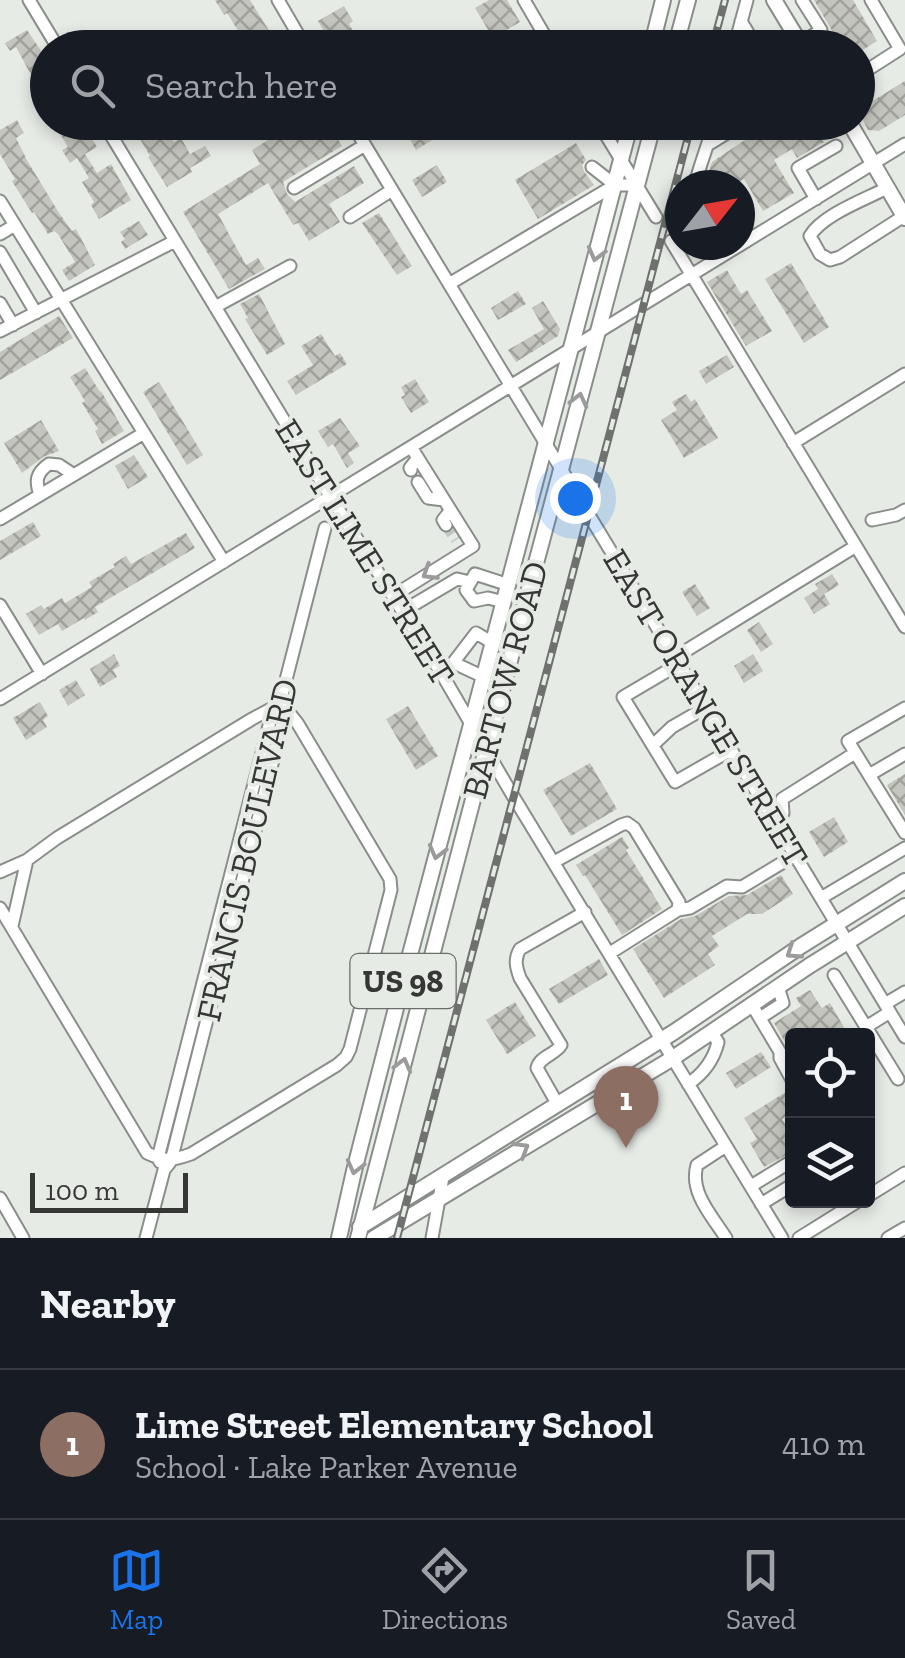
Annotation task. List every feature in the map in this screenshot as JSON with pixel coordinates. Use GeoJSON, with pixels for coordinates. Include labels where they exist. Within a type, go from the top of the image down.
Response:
{"type":"FeatureCollection","features":[{"type":"Feature","properties":{"kind":"main road"},"geometry":{"type":"LineString","coordinates":[[656,30],[663,0]]}},
{"type":"Feature","properties":{"kind":"main road"},"geometry":{"type":"LineString","coordinates":[[680,30],[688,0]]}},
{"type":"Feature","properties":{"kind":"main road"},"geometry":{"type":"LineString","coordinates":[[774,0],[793,30]]}},
{"type":"Feature","properties":{"kind":"main road","name":"BARTOW ROAD"},"geometry":{"type":"LineString","coordinates":[[339,1238],[404,976],[626,140]]}},
{"type":"Feature","properties":{"kind":"main road","name":"BARTOW ROAD"},"geometry":{"type":"LineString","coordinates":[[359,1232],[649,140]]}},
{"type":"Feature","properties":{"kind":"main road"},"geometry":{"type":"LineString","coordinates":[[859,140],[904,217]]}},
{"type":"Feature","properties":{"kind":"main road"},"geometry":{"type":"LineString","coordinates":[[348,1238],[905,882]]}},
{"type":"Feature","properties":{"kind":"main road"},"geometry":{"type":"LineString","coordinates":[[374,1238],[712,1033],[756,1012],[778,986],[905,906]]}},
{"type":"Feature","properties":{"kind":"street"},"geometry":{"type":"LineString","coordinates":[[29,0],[47,30]]}},
{"type":"Feature","properties":{"kind":"street"},"geometry":{"type":"LineString","coordinates":[[278,0],[296,30]]}},
{"type":"Feature","properties":{"kind":"street"},"geometry":{"type":"LineString","coordinates":[[524,0],[542,30]]}},
{"type":"Feature","properties":{"kind":"street"},"geometry":{"type":"LineString","coordinates":[[738,30],[747,0]]}},
{"type":"Feature","properties":{"kind":"street"},"geometry":{"type":"LineString","coordinates":[[802,0],[821,30]]}},
{"type":"Feature","properties":{"kind":"street"},"geometry":{"type":"LineString","coordinates":[[870,0],[900,49],[875,65]]}},
{"type":"Feature","properties":{"kind":"street"},"geometry":{"type":"LineString","coordinates":[[740,20],[746,30]]}},
{"type":"Feature","properties":{"kind":"street","name":"EAST LIME STREET"},"geometry":{"type":"LineString","coordinates":[[114,140],[782,1238]]}},
{"type":"Feature","properties":{"kind":"street","name":"EAST ORANGE STREET"},"geometry":{"type":"LineString","coordinates":[[362,140],[905,1037]]}},
{"type":"Feature","properties":{"kind":"street"},"geometry":{"type":"LineString","coordinates":[[609,140],[656,217]]}},
{"type":"Feature","properties":{"kind":"street"},"geometry":{"type":"LineString","coordinates":[[699,170],[710,140]]}},
{"type":"Feature","properties":{"kind":"street"},"geometry":{"type":"LineString","coordinates":[[709,144],[716,140]]}},
{"type":"Feature","properties":{"kind":"street"},"geometry":{"type":"LineString","coordinates":[[294,188],[365,144]]}},
{"type":"Feature","properties":{"kind":"street"},"geometry":{"type":"LineString","coordinates":[[755,236],[905,144]]}},
{"type":"Feature","properties":{"kind":"street"},"geometry":{"type":"LineString","coordinates":[[816,199],[798,168],[836,146]]}},
{"type":"Feature","properties":{"kind":"street"},"geometry":{"type":"LineString","coordinates":[[592,167],[615,185]]}},
{"type":"Feature","properties":{"kind":"street"},"geometry":{"type":"LineString","coordinates":[[449,284],[615,185],[636,185]]}},
{"type":"Feature","properties":{"kind":"street"},"geometry":{"type":"LineString","coordinates":[[887,188],[814,229],[810,236],[820,254],[830,260],[840,257],[904,217]]}},
{"type":"Feature","properties":{"kind":"street"},"geometry":{"type":"LineString","coordinates":[[350,217],[392,190]]}},
{"type":"Feature","properties":{"kind":"street"},"geometry":{"type":"LineString","coordinates":[[0,200],[224,562]]}},
{"type":"Feature","properties":{"kind":"street"},"geometry":{"type":"LineString","coordinates":[[0,234],[15,225]]}},
{"type":"Feature","properties":{"kind":"street"},"geometry":{"type":"LineString","coordinates":[[0,331],[174,241]]}},
{"type":"Feature","properties":{"kind":"street"},"geometry":{"type":"LineString","coordinates":[[0,252],[36,313]]}},
{"type":"Feature","properties":{"kind":"street"},"geometry":{"type":"LineString","coordinates":[[684,260],[905,627]]}},
{"type":"Feature","properties":{"kind":"street"},"geometry":{"type":"LineString","coordinates":[[0,699],[330,497],[413,458],[511,386],[715,260]]}},
{"type":"Feature","properties":{"kind":"street"},"geometry":{"type":"LineString","coordinates":[[215,307],[290,266]]}},
{"type":"Feature","properties":{"kind":"street"},"geometry":{"type":"LineString","coordinates":[[0,304],[13,325]]}},
{"type":"Feature","properties":{"kind":"street"},"geometry":{"type":"LineString","coordinates":[[793,443],[905,374]]}},
{"type":"Feature","properties":{"kind":"street"},"geometry":{"type":"LineString","coordinates":[[0,519],[144,433]]}},
{"type":"Feature","properties":{"kind":"street"},"geometry":{"type":"LineString","coordinates":[[393,596],[460,546],[472,546],[413,458]]}},
{"type":"Feature","properties":{"kind":"street"},"geometry":{"type":"LineString","coordinates":[[40,495],[37,476],[49,464],[64,467],[74,475]]}},
{"type":"Feature","properties":{"kind":"street"},"geometry":{"type":"LineString","coordinates":[[418,482],[428,498],[447,506]]}},
{"type":"Feature","properties":{"kind":"street"},"geometry":{"type":"LineString","coordinates":[[446,525],[443,520],[447,506]]}},
{"type":"Feature","properties":{"kind":"street"},"geometry":{"type":"LineString","coordinates":[[872,520],[905,510]]}},
{"type":"Feature","properties":{"kind":"street","name":"FRANCIS BOULEVARD"},"geometry":{"type":"LineString","coordinates":[[146,1238],[325,528]]}},
{"type":"Feature","properties":{"kind":"street"},"geometry":{"type":"LineString","coordinates":[[731,750],[675,782],[623,697],[856,546]]}},
{"type":"Feature","properties":{"kind":"street"},"geometry":{"type":"LineString","coordinates":[[504,602],[488,598],[474,601],[466,590],[475,574],[509,585]]}},
{"type":"Feature","properties":{"kind":"street"},"geometry":{"type":"LineString","coordinates":[[403,611],[457,579],[470,582]]}},
{"type":"Feature","properties":{"kind":"street"},"geometry":{"type":"LineString","coordinates":[[488,598],[493,580]]}},
{"type":"Feature","properties":{"kind":"street"},"geometry":{"type":"LineString","coordinates":[[0,605],[42,674]]}},
{"type":"Feature","properties":{"kind":"street"},"geometry":{"type":"LineString","coordinates":[[443,676],[476,633],[493,643]]}},
{"type":"Feature","properties":{"kind":"street"},"geometry":{"type":"LineString","coordinates":[[454,663],[484,677]]}},
{"type":"Feature","properties":{"kind":"street"},"geometry":{"type":"LineString","coordinates":[[0,872],[27,860],[57,838],[280,707],[298,724],[391,885],[372,968],[344,1060],[190,1154],[164,1163],[147,1153],[0,908]]}},
{"type":"Feature","properties":{"kind":"street"},"geometry":{"type":"LineString","coordinates":[[653,745],[672,727],[705,708]]}},
{"type":"Feature","properties":{"kind":"street"},"geometry":{"type":"LineString","coordinates":[[905,708],[848,741],[905,833]]}},
{"type":"Feature","properties":{"kind":"street"},"geometry":{"type":"LineString","coordinates":[[773,819],[783,813],[782,799],[855,753]]}},
{"type":"Feature","properties":{"kind":"street"},"geometry":{"type":"LineString","coordinates":[[869,775],[905,754]]}},
{"type":"Feature","properties":{"kind":"street"},"geometry":{"type":"LineString","coordinates":[[554,862],[627,824],[634,828],[679,902],[678,910]]}},
{"type":"Feature","properties":{"kind":"street"},"geometry":{"type":"LineString","coordinates":[[821,898],[905,848]]}},
{"type":"Feature","properties":{"kind":"street"},"geometry":{"type":"LineString","coordinates":[[610,953],[678,910],[690,908],[727,886],[742,886],[795,855]]}},
{"type":"Feature","properties":{"kind":"street"},"geometry":{"type":"LineString","coordinates":[[12,926],[27,860]]}},
{"type":"Feature","properties":{"kind":"street"},"geometry":{"type":"LineString","coordinates":[[558,1105],[537,1068],[560,1045],[520,978],[516,956],[520,949],[585,912]]}},
{"type":"Feature","properties":{"kind":"street"},"geometry":{"type":"LineString","coordinates":[[372,968],[424,982]]}},
{"type":"Feature","properties":{"kind":"street"},"geometry":{"type":"LineString","coordinates":[[834,975],[898,1079]]}},
{"type":"Feature","properties":{"kind":"street"},"geometry":{"type":"LineString","coordinates":[[866,1027],[905,992]]}},
{"type":"Feature","properties":{"kind":"street"},"geometry":{"type":"LineString","coordinates":[[756,1012],[785,1067]]}},
{"type":"Feature","properties":{"kind":"street"},"geometry":{"type":"LineString","coordinates":[[688,1084],[702,1074],[716,1052],[718,1042],[712,1033]]}},
{"type":"Feature","properties":{"kind":"street"},"geometry":{"type":"LineString","coordinates":[[726,1146],[697,1165],[694,1176],[694,1187],[726,1238]]}},
{"type":"Feature","properties":{"kind":"street"},"geometry":{"type":"LineString","coordinates":[[751,1186],[785,1165]]}},
{"type":"Feature","properties":{"kind":"street"},"geometry":{"type":"LineString","coordinates":[[875,1192],[905,1173]]}},
{"type":"Feature","properties":{"kind":"street"},"geometry":{"type":"LineString","coordinates":[[432,1238],[442,1177]]}},
{"type":"Feature","properties":{"kind":"street"},"geometry":{"type":"LineString","coordinates":[[761,1204],[785,1189]]}},
{"type":"Feature","properties":{"kind":"street"},"geometry":{"type":"LineString","coordinates":[[0,1198],[23,1238]]}},
{"type":"Feature","properties":{"kind":"street"},"geometry":{"type":"LineString","coordinates":[[799,1238],[837,1208]]}},
{"type":"Feature","properties":{"kind":"street"},"geometry":{"type":"LineString","coordinates":[[888,1238],[905,1228]]}},
{"type":"Feature","properties":{"kind":"building"},"geometry":{"type":"Polygon","coordinates":[[[215,0],[250,0],[269,30],[238,30],[227,13],[224,15],[215,0]]]}},
{"type":"Feature","properties":{"kind":"building"},"geometry":{"type":"Polygon","coordinates":[[[489,0],[507,0],[520,22],[506,30],[488,30],[475,8],[489,0]]]}},
{"type":"Feature","properties":{"kind":"building"},"geometry":{"type":"Polygon","coordinates":[[[814,0],[853,0],[871,30],[832,30],[814,0]]]}},
{"type":"Feature","properties":{"kind":"building"},"geometry":{"type":"Polygon","coordinates":[[[344,6],[353,21],[349,24],[353,30],[323,30],[318,21],[344,6]]]}},
{"type":"Feature","properties":{"kind":"building"},"geometry":{"type":"Polygon","coordinates":[[[27,30],[30,73],[16,47],[10,51],[5,43],[27,30]]]}},
{"type":"Feature","properties":{"kind":"building"},"geometry":{"type":"Polygon","coordinates":[[[905,81],[905,115],[879,131],[875,131],[875,100],[905,81]]]}},
{"type":"Feature","properties":{"kind":"building"},"geometry":{"type":"Polygon","coordinates":[[[17,120],[24,133],[16,138],[28,162],[59,213],[72,231],[76,229],[95,265],[69,281],[62,270],[75,262],[58,234],[48,234],[32,213],[0,154],[0,130],[17,120]]]}},
{"type":"Feature","properties":{"kind":"building"},"geometry":{"type":"Polygon","coordinates":[[[64,140],[93,140],[97,147],[85,154],[97,173],[111,164],[131,200],[99,219],[82,182],[89,178],[77,158],[70,163],[62,150],[68,147],[64,140]]]}},
{"type":"Feature","properties":{"kind":"building"},"geometry":{"type":"Polygon","coordinates":[[[141,140],[182,140],[190,154],[205,146],[211,156],[167,187],[141,140]]]}},
{"type":"Feature","properties":{"kind":"building"},"geometry":{"type":"Polygon","coordinates":[[[268,140],[338,140],[342,146],[283,182],[295,202],[354,166],[364,183],[329,204],[340,222],[309,241],[298,223],[293,225],[268,183],[218,214],[246,265],[258,258],[265,269],[229,289],[183,212],[260,164],[252,150],[268,140]]]}},
{"type":"Feature","properties":{"kind":"building"},"geometry":{"type":"Polygon","coordinates":[[[410,140],[432,140],[416,150],[410,140]]]}},
{"type":"Feature","properties":{"kind":"building"},"geometry":{"type":"Polygon","coordinates":[[[745,140],[824,142],[797,158],[792,149],[774,160],[794,193],[763,211],[755,198],[755,170],[710,170],[712,162],[745,140]]]}},
{"type":"Feature","properties":{"kind":"building"},"geometry":{"type":"Polygon","coordinates":[[[576,143],[586,160],[582,165],[584,171],[594,185],[538,219],[515,180],[576,143]]]}},
{"type":"Feature","properties":{"kind":"building"},"geometry":{"type":"Polygon","coordinates":[[[437,165],[447,182],[422,197],[412,180],[437,165]]]}},
{"type":"Feature","properties":{"kind":"building"},"geometry":{"type":"Polygon","coordinates":[[[379,213],[412,266],[397,275],[362,223],[379,213]]]}},
{"type":"Feature","properties":{"kind":"building"},"geometry":{"type":"Polygon","coordinates":[[[139,221],[148,235],[125,249],[120,232],[139,221]]]}},
{"type":"Feature","properties":{"kind":"building"},"geometry":{"type":"Polygon","coordinates":[[[791,263],[829,327],[804,343],[765,279],[791,263]]]}},
{"type":"Feature","properties":{"kind":"building"},"geometry":{"type":"Polygon","coordinates":[[[727,270],[741,294],[747,290],[772,331],[746,346],[707,282],[727,270]]]}},
{"type":"Feature","properties":{"kind":"building"},"geometry":{"type":"Polygon","coordinates":[[[518,291],[526,304],[498,320],[491,308],[518,291]]]}},
{"type":"Feature","properties":{"kind":"building"},"geometry":{"type":"Polygon","coordinates":[[[259,294],[285,344],[267,355],[240,304],[259,294]]]}},
{"type":"Feature","properties":{"kind":"building"},"geometry":{"type":"Polygon","coordinates":[[[543,301],[560,329],[558,336],[516,362],[508,350],[544,329],[532,308],[543,301]]]}},
{"type":"Feature","properties":{"kind":"building"},"geometry":{"type":"Polygon","coordinates":[[[59,316],[73,338],[0,380],[0,352],[59,316]]]}},
{"type":"Feature","properties":{"kind":"building"},"geometry":{"type":"Polygon","coordinates":[[[321,334],[335,356],[340,353],[347,364],[296,395],[287,381],[313,365],[301,346],[321,334]]]}},
{"type":"Feature","properties":{"kind":"building"},"geometry":{"type":"Polygon","coordinates":[[[727,355],[734,367],[706,384],[699,371],[727,355]]]}},
{"type":"Feature","properties":{"kind":"building"},"geometry":{"type":"Polygon","coordinates":[[[85,368],[124,431],[102,444],[82,403],[85,401],[70,377],[85,368]]]}},
{"type":"Feature","properties":{"kind":"building"},"geometry":{"type":"Polygon","coordinates":[[[415,379],[429,402],[411,413],[401,397],[405,395],[401,387],[415,379]]]}},
{"type":"Feature","properties":{"kind":"building"},"geometry":{"type":"Polygon","coordinates":[[[159,382],[203,455],[187,465],[143,392],[159,382]]]}},
{"type":"Feature","properties":{"kind":"building"},"geometry":{"type":"Polygon","coordinates":[[[686,394],[691,402],[695,399],[718,438],[684,458],[661,420],[677,410],[672,402],[686,394]]]}},
{"type":"Feature","properties":{"kind":"building"},"geometry":{"type":"Polygon","coordinates":[[[340,418],[360,446],[348,453],[354,463],[347,468],[333,444],[328,447],[318,431],[340,418]]]}},
{"type":"Feature","properties":{"kind":"building"},"geometry":{"type":"Polygon","coordinates":[[[41,420],[59,451],[43,457],[22,473],[4,443],[41,420]]]}},
{"type":"Feature","properties":{"kind":"building"},"geometry":{"type":"Polygon","coordinates":[[[134,455],[148,477],[128,489],[115,466],[134,455]]]}},
{"type":"Feature","properties":{"kind":"building"},"geometry":{"type":"Polygon","coordinates":[[[33,522],[41,536],[0,560],[0,541],[33,522]]]}},
{"type":"Feature","properties":{"kind":"building"},"geometry":{"type":"Polygon","coordinates":[[[186,533],[195,548],[95,607],[98,612],[85,620],[62,631],[58,624],[39,635],[26,614],[62,598],[65,603],[92,587],[89,582],[126,556],[131,564],[186,533]]]}},
{"type":"Feature","properties":{"kind":"building"},"geometry":{"type":"Polygon","coordinates":[[[832,574],[839,585],[824,594],[830,604],[814,614],[804,598],[818,589],[815,584],[832,574]]]}},
{"type":"Feature","properties":{"kind":"building"},"geometry":{"type":"Polygon","coordinates":[[[695,584],[710,608],[697,616],[682,592],[695,584]]]}},
{"type":"Feature","properties":{"kind":"building"},"geometry":{"type":"Polygon","coordinates":[[[759,622],[773,644],[761,652],[747,630],[759,622]]]}},
{"type":"Feature","properties":{"kind":"building"},"geometry":{"type":"Polygon","coordinates":[[[114,654],[120,666],[113,670],[117,677],[100,687],[90,669],[114,654]]]}},
{"type":"Feature","properties":{"kind":"building"},"geometry":{"type":"Polygon","coordinates":[[[753,654],[763,671],[744,683],[734,666],[753,654]]]}},
{"type":"Feature","properties":{"kind":"building"},"geometry":{"type":"Polygon","coordinates":[[[76,680],[85,695],[68,706],[59,690],[76,680]]]}},
{"type":"Feature","properties":{"kind":"building"},"geometry":{"type":"Polygon","coordinates":[[[40,702],[48,716],[43,720],[47,727],[26,740],[13,718],[40,702]]]}},
{"type":"Feature","properties":{"kind":"building"},"geometry":{"type":"Polygon","coordinates":[[[408,706],[438,756],[416,770],[386,719],[408,706]]]}},
{"type":"Feature","properties":{"kind":"building"},"geometry":{"type":"Polygon","coordinates":[[[590,763],[617,809],[571,836],[543,790],[590,763]]]}},
{"type":"Feature","properties":{"kind":"building"},"geometry":{"type":"Polygon","coordinates":[[[905,774],[905,815],[887,785],[905,774]]]}},
{"type":"Feature","properties":{"kind":"building"},"geometry":{"type":"Polygon","coordinates":[[[834,817],[848,842],[824,857],[809,832],[834,817]]]}},
{"type":"Feature","properties":{"kind":"building"},"geometry":{"type":"Polygon","coordinates":[[[622,837],[662,909],[622,935],[576,865],[622,837]]]}},
{"type":"Feature","properties":{"kind":"building"},"geometry":{"type":"Polygon","coordinates":[[[781,875],[793,894],[762,914],[747,914],[712,936],[719,946],[708,954],[715,965],[664,998],[633,949],[681,919],[695,916],[729,896],[747,895],[781,875]]]}},
{"type":"Feature","properties":{"kind":"building"},"geometry":{"type":"Polygon","coordinates":[[[599,959],[608,975],[559,1004],[549,989],[599,959]]]}},
{"type":"Feature","properties":{"kind":"building"},"geometry":{"type":"Polygon","coordinates":[[[810,990],[822,1008],[830,1003],[844,1028],[785,1028],[785,1042],[774,1023],[801,1006],[796,998],[810,990]]]}},
{"type":"Feature","properties":{"kind":"building"},"geometry":{"type":"Polygon","coordinates":[[[515,1002],[536,1036],[507,1054],[486,1020],[515,1002]]]}},
{"type":"Feature","properties":{"kind":"building"},"geometry":{"type":"Polygon","coordinates":[[[761,1052],[771,1067],[736,1089],[726,1073],[761,1052]]]}},
{"type":"Feature","properties":{"kind":"building"},"geometry":{"type":"Polygon","coordinates":[[[785,1093],[785,1156],[764,1167],[750,1143],[757,1139],[744,1118],[785,1093]]]}},
{"type":"Feature","properties":{"kind":"tunnel"},"geometry":{"type":"LineString","coordinates":[[446,525],[456,540]]}},
{"type":"Feature","properties":{"kind":"railway"},"geometry":{"type":"LineString","coordinates":[[717,30],[725,0]]}},
{"type":"Feature","properties":{"kind":"railway"},"geometry":{"type":"LineString","coordinates":[[397,1238],[687,140]]}},
{"type":"Feature","properties":{"kind":"place","name":"Lime Street Elementary School"},"geometry":{"type":"Point","coordinates":[626,1148]}}]}
